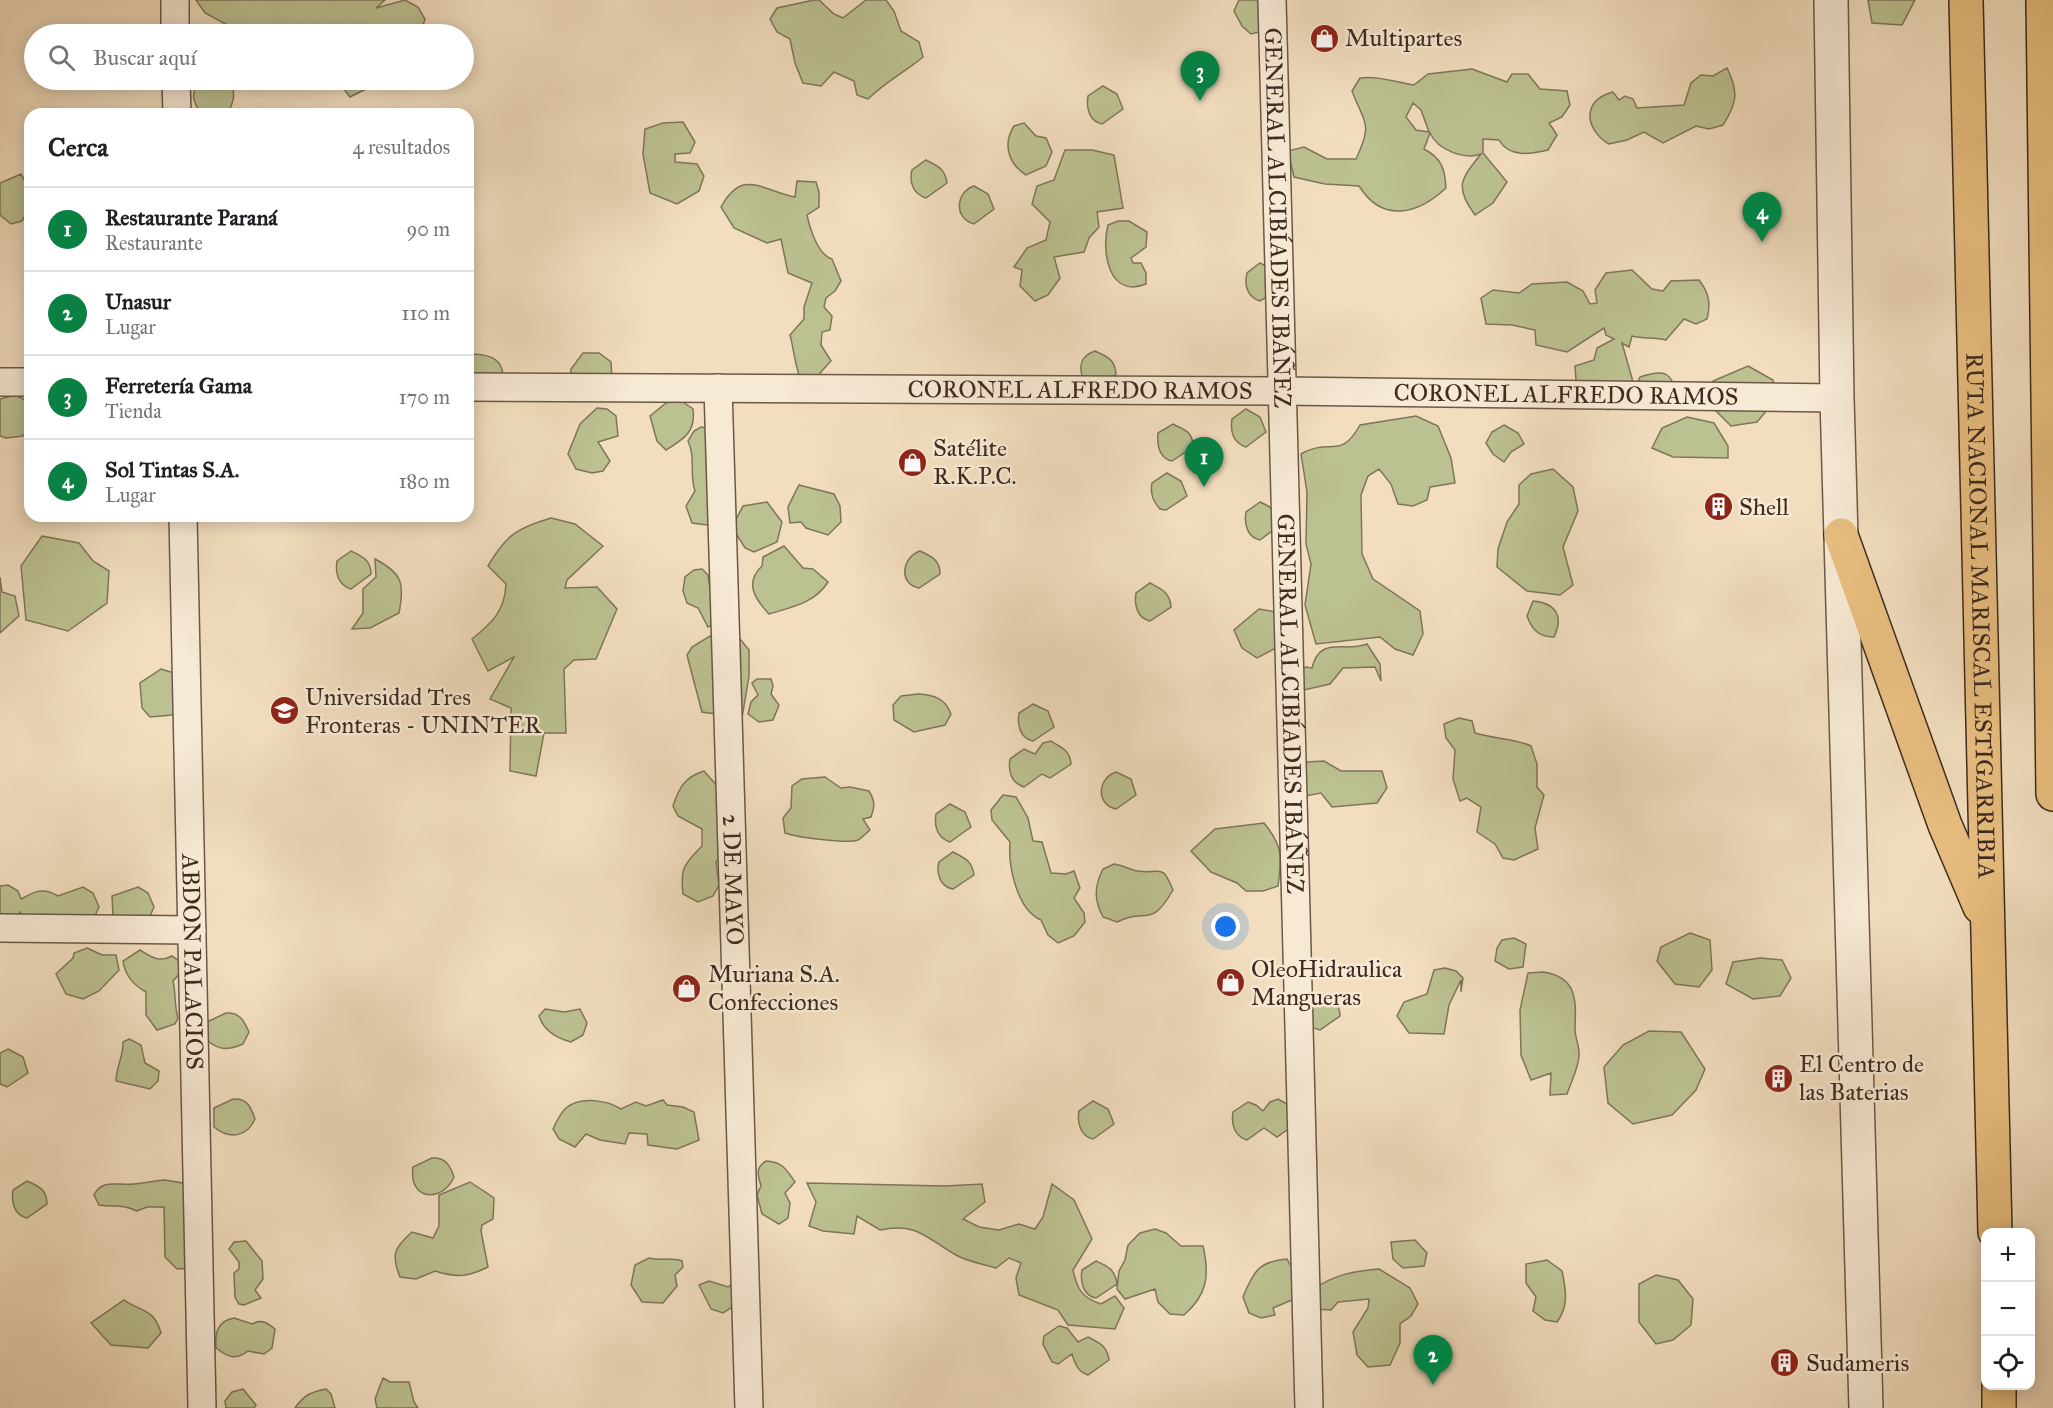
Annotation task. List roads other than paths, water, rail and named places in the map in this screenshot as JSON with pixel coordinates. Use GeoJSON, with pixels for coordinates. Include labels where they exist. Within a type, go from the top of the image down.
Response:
{"type":"FeatureCollection","features":[{"type":"Feature","properties":{"kind":"highway","name":"RUTA NACIONAL MARISCAL ESTIGARRIBIA"},"geometry":{"type":"LineString","coordinates":[[1966,0],[1995,1228]]}},
{"type":"Feature","properties":{"kind":"highway"},"geometry":{"type":"LineString","coordinates":[[2043,0],[2053,794]]}},
{"type":"Feature","properties":{"kind":"highway"},"geometry":{"type":"LineString","coordinates":[[1841,535],[1945,825],[1987,922]]}},
{"type":"Feature","properties":{"kind":"highway"},"geometry":{"type":"LineString","coordinates":[[1999,1390],[2000,1408]]}},
{"type":"Feature","properties":{"kind":"street"},"geometry":{"type":"LineString","coordinates":[[175,0],[176,24]]}},
{"type":"Feature","properties":{"kind":"street","name":"GENERAL ALCIBÍADES IBÁÑEZ"},"geometry":{"type":"LineString","coordinates":[[1272,0],[1309,1408]]}},
{"type":"Feature","properties":{"kind":"street"},"geometry":{"type":"LineString","coordinates":[[1831,0],[1837,398],[1866,1408]]}},
{"type":"Feature","properties":{"kind":"street"},"geometry":{"type":"LineString","coordinates":[[176,90],[177,108]]}},
{"type":"Feature","properties":{"kind":"street"},"geometry":{"type":"LineString","coordinates":[[0,382],[24,382]]}},
{"type":"Feature","properties":{"kind":"street","name":"CORONEL ALFREDO RAMOS"},"geometry":{"type":"LineString","coordinates":[[474,387],[1282,391],[1837,398]]}},
{"type":"Feature","properties":{"kind":"street","name":"2 DE MAYO"},"geometry":{"type":"LineString","coordinates":[[718,388],[749,1408]]}},
{"type":"Feature","properties":{"kind":"street","name":"ABDON PALACIOS"},"geometry":{"type":"LineString","coordinates":[[183,522],[202,1408]]}},
{"type":"Feature","properties":{"kind":"street"},"geometry":{"type":"LineString","coordinates":[[0,928],[192,930]]}},
{"type":"Feature","properties":{"kind":"place","name":"Multipartes"},"geometry":{"type":"Point","coordinates":[1324,38]}},
{"type":"Feature","properties":{"kind":"place","name":"Ferretería Gama"},"geometry":{"type":"Point","coordinates":[1200,101]}},
{"type":"Feature","properties":{"kind":"place","name":"Sol Tintas S.A."},"geometry":{"type":"Point","coordinates":[1762,242]}},
{"type":"Feature","properties":{"kind":"place","name":"Satélite R.K.P.C."},"geometry":{"type":"Point","coordinates":[912,462]}},
{"type":"Feature","properties":{"kind":"place","name":"Restaurante Paraná"},"geometry":{"type":"Point","coordinates":[1204,487]}},
{"type":"Feature","properties":{"kind":"place","name":"Shell"},"geometry":{"type":"Point","coordinates":[1718,507]}},
{"type":"Feature","properties":{"kind":"place","name":"Universidad Tres Fronteras - UNINTER"},"geometry":{"type":"Point","coordinates":[284,711]}},
{"type":"Feature","properties":{"kind":"place","name":"OleoHidraulica Mangueras"},"geometry":{"type":"Point","coordinates":[1230,983]}},
{"type":"Feature","properties":{"kind":"place","name":"Muriana S.A. Confecciones"},"geometry":{"type":"Point","coordinates":[687,988]}},
{"type":"Feature","properties":{"kind":"place","name":"El Centro de las Baterias"},"geometry":{"type":"Point","coordinates":[1778,1078]}},
{"type":"Feature","properties":{"kind":"place","name":"Sudameris"},"geometry":{"type":"Point","coordinates":[1785,1363]}},
{"type":"Feature","properties":{"kind":"place","name":"Unasur"},"geometry":{"type":"Point","coordinates":[1433,1385]}}]}
